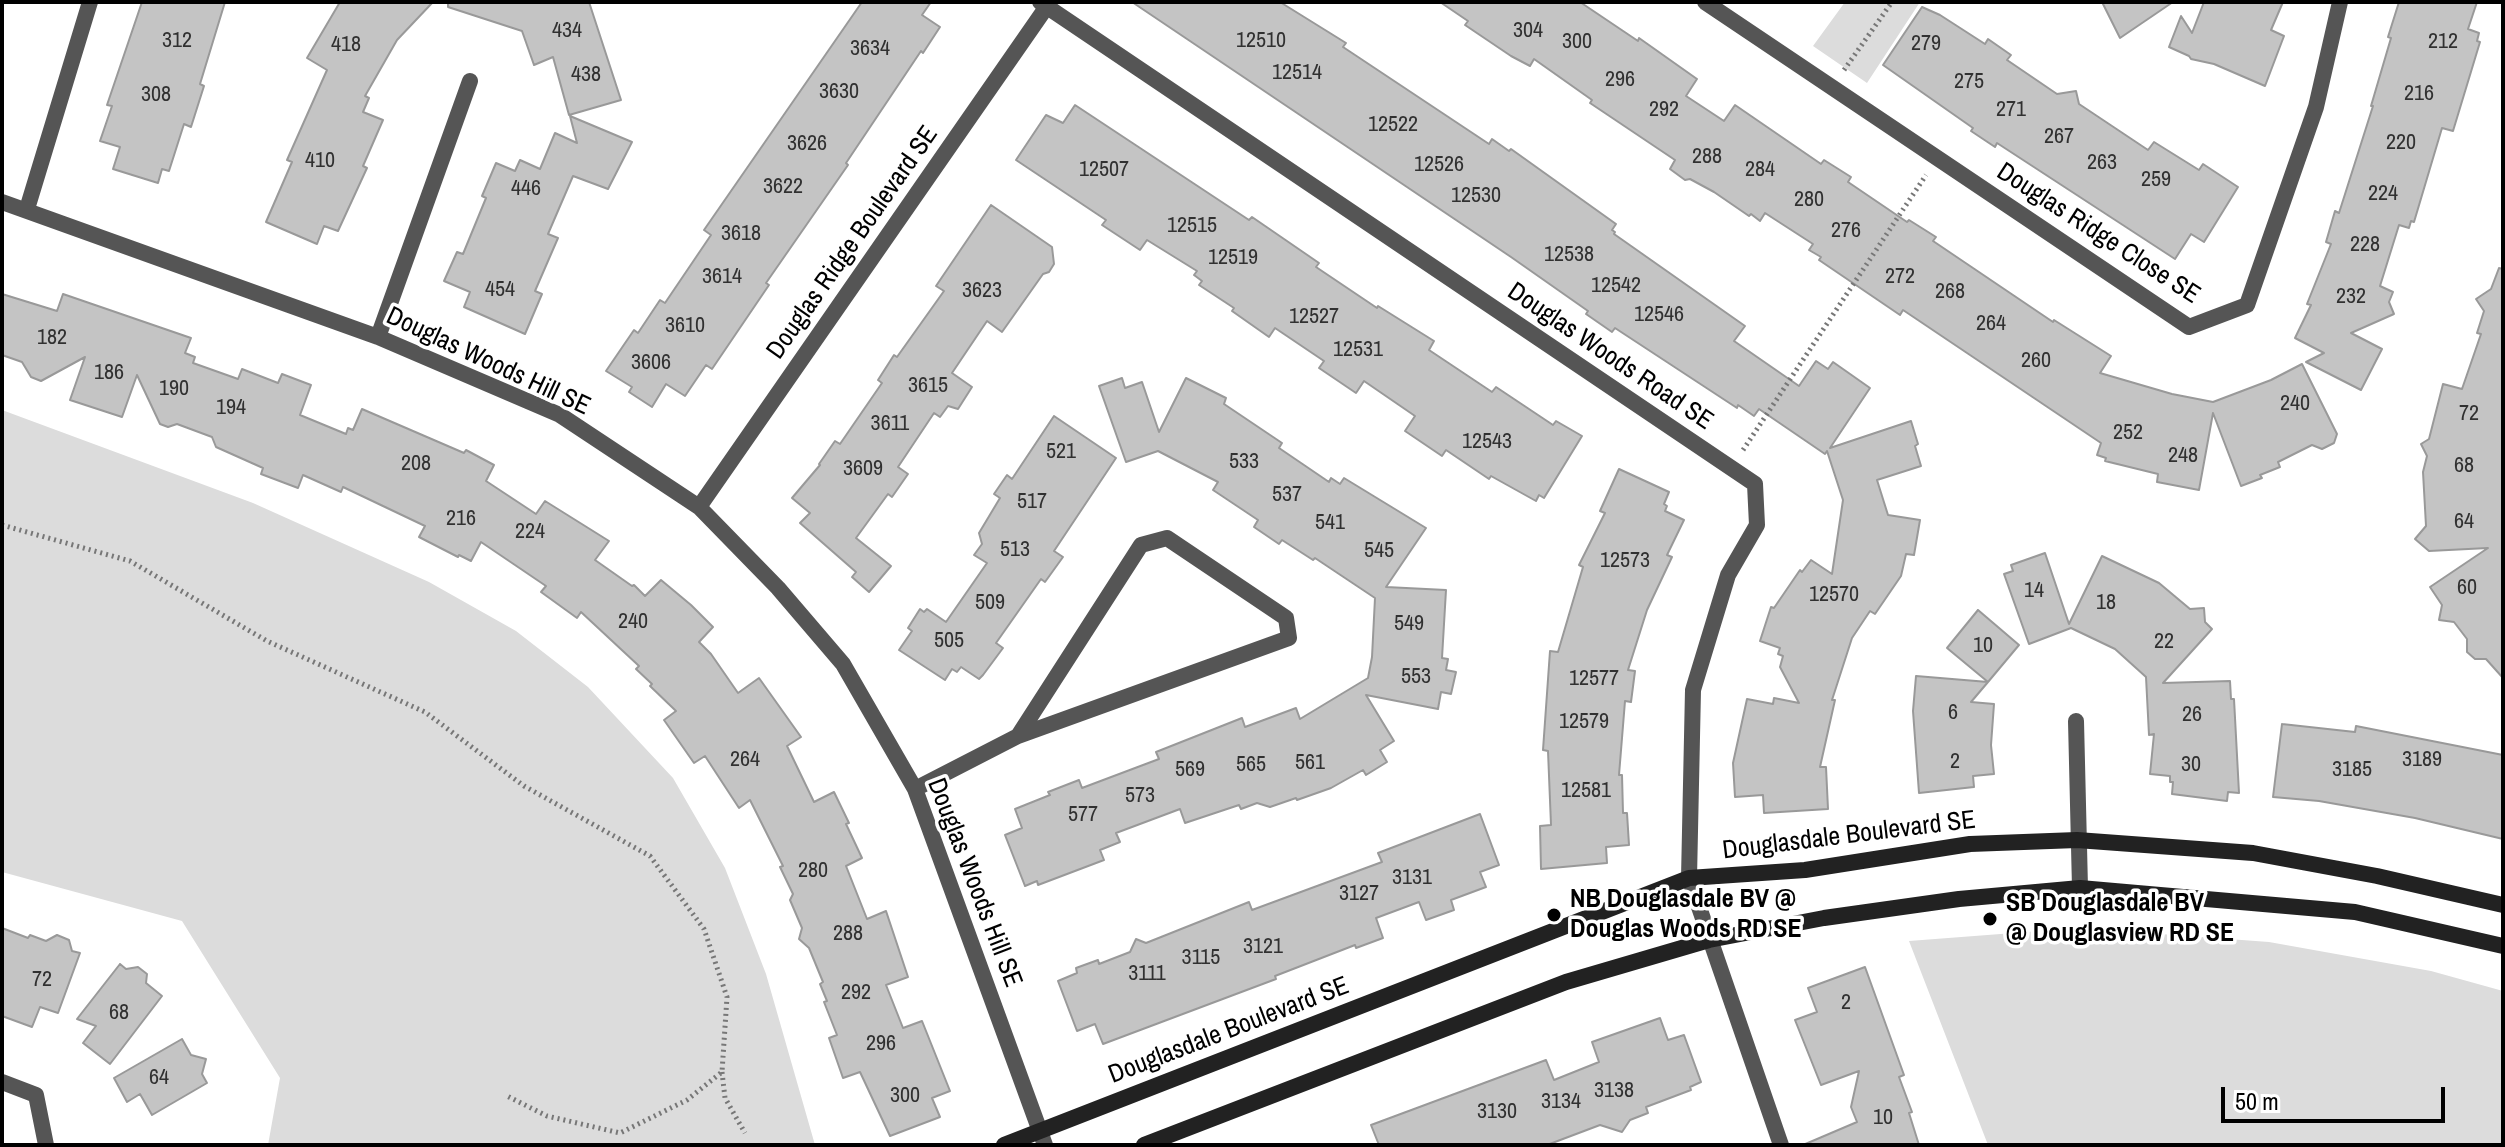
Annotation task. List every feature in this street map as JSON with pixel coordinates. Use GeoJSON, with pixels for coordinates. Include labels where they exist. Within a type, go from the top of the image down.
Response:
{"type":"FeatureCollection","features":[{"type":"Feature","properties":{"kind":"street"},"geometry":{"type":"LineString","coordinates":[[27,209],[90,2]]}},
{"type":"Feature","properties":{"kind":"street","name":"Douglas Ridge Close SE"},"geometry":{"type":"LineString","coordinates":[[1705,2],[2189,327],[2247,305],[2316,107],[2340,2]]}},
{"type":"Feature","properties":{"kind":"street","name":"Douglas Woods Road SE"},"geometry":{"type":"LineString","coordinates":[[1046,4],[1755,484],[1757,525],[1728,575],[1693,690],[1689,878],[1781,1145]]}},
{"type":"Feature","properties":{"kind":"street","name":"Douglas Ridge Boulevard SE"},"geometry":{"type":"LineString","coordinates":[[699,507],[1046,4]]}},
{"type":"Feature","properties":{"kind":"street"},"geometry":{"type":"LineString","coordinates":[[378,337],[470,81]]}},
{"type":"Feature","properties":{"kind":"street","name":"Douglas Woods Hill SE"},"geometry":{"type":"LineString","coordinates":[[2,202],[378,337],[560,415],[699,507],[778,588],[843,664],[915,789],[1042,1137]]}},
{"type":"Feature","properties":{"kind":"street"},"geometry":{"type":"LineString","coordinates":[[915,789],[1018,736],[1289,638],[1286,618],[1167,538],[1141,545],[1018,736]]}},
{"type":"Feature","properties":{"kind":"street"},"geometry":{"type":"LineString","coordinates":[[2076,721],[2080,888]]}},
{"type":"Feature","properties":{"kind":"street","name":"Douglasdale Boulevard SE"},"geometry":{"type":"LineString","coordinates":[[1004,1145],[1042,1137],[1689,878],[1805,870],[1970,844],[2077,840],[2253,853],[2377,876],[2503,905]]}},
{"type":"Feature","properties":{"kind":"street"},"geometry":{"type":"LineString","coordinates":[[1144,1145],[1566,982],[1709,940],[1839,916],[1986,896],[2080,888],[2355,912],[2503,946]]}},
{"type":"Feature","properties":{"kind":"street"},"geometry":{"type":"LineString","coordinates":[[2,1082],[36,1095],[46,1145]]}},
{"type":"Feature","properties":{"kind":"path"},"geometry":{"type":"LineString","coordinates":[[1832,87],[1892,2]]}},
{"type":"Feature","properties":{"kind":"path"},"geometry":{"type":"LineString","coordinates":[[1731,467],[1937,157]]}},
{"type":"Feature","properties":{"kind":"path"},"geometry":{"type":"LineString","coordinates":[[2,525],[130,561],[267,641],[425,712],[524,786],[650,856],[704,929],[727,997],[722,1072],[725,1098],[745,1133]]}},
{"type":"Feature","properties":{"kind":"path"},"geometry":{"type":"LineString","coordinates":[[507,1096],[547,1116],[620,1133],[687,1100],[722,1072]]}},
{"type":"Feature","properties":{"kind":"shaded area"},"geometry":{"type":"Polygon","coordinates":[[[1845,2],[1920,2],[1867,83],[1813,46],[1845,2]]]}},
{"type":"Feature","properties":{"kind":"shaded area"},"geometry":{"type":"Polygon","coordinates":[[[2,410],[253,503],[429,582],[516,631],[588,687],[673,778],[725,868],[766,974],[815,1145],[268,1145],[280,1078],[182,921],[2,872],[2,410]]]}},
{"type":"Feature","properties":{"kind":"shaded area"},"geometry":{"type":"Polygon","coordinates":[[[2079,928],[2269,942],[2431,971],[2503,991],[2503,1145],[1988,1145],[1909,941],[2079,928]]]}},
{"type":"Feature","properties":{"kind":"building"},"geometry":{"type":"Polygon","coordinates":[[[142,2],[225,2],[200,84],[204,86],[191,127],[184,124],[169,171],[162,169],[158,183],[113,169],[120,147],[100,141],[112,106],[107,105],[142,2]]]}},
{"type":"Feature","properties":{"kind":"building"},"geometry":{"type":"Polygon","coordinates":[[[340,2],[433,2],[397,40],[365,96],[369,98],[363,112],[383,120],[363,166],[367,168],[338,231],[324,226],[317,244],[266,222],[292,162],[287,160],[327,70],[307,58],[340,2]]]}},
{"type":"Feature","properties":{"kind":"building"},"geometry":{"type":"Polygon","coordinates":[[[448,2],[589,2],[621,100],[569,115],[553,57],[534,65],[522,31],[448,7],[448,2]]]}},
{"type":"Feature","properties":{"kind":"building"},"geometry":{"type":"Polygon","coordinates":[[[862,2],[931,2],[922,15],[940,27],[766,283],[769,285],[712,369],[706,365],[685,396],[666,384],[652,407],[629,392],[632,387],[606,371],[634,330],[638,333],[660,300],[665,303],[711,235],[704,230],[862,2]]]}},
{"type":"Feature","properties":{"kind":"building"},"geometry":{"type":"Polygon","coordinates":[[[1132,2],[1280,2],[1346,43],[1343,47],[1489,144],[1492,139],[1509,151],[1511,149],[1616,224],[1612,230],[1614,234],[1745,326],[1734,341],[1799,386],[1816,361],[1828,369],[1833,362],[1870,388],[1830,448],[1911,421],[1921,466],[1877,480],[1888,515],[1920,520],[1914,555],[1906,554],[1901,576],[1875,614],[1870,611],[1852,638],[1832,700],[1835,700],[1820,767],[1826,767],[1828,809],[1764,813],[1763,795],[1735,797],[1733,763],[1747,699],[1773,704],[1774,698],[1799,703],[1780,667],[1783,656],[1778,654],[1780,648],[1760,641],[1771,607],[1774,608],[1800,570],[1802,572],[1811,560],[1832,574],[1843,500],[1827,451],[1825,454],[1759,409],[1754,416],[1738,405],[1737,408],[1615,328],[1612,332],[1586,314],[1588,311],[1511,257],[1132,2]]]}},
{"type":"Feature","properties":{"kind":"building"},"geometry":{"type":"Polygon","coordinates":[[[1440,2],[1580,2],[1697,79],[1686,96],[1724,121],[1735,105],[1821,164],[1824,160],[1851,177],[1848,182],[1907,222],[1909,220],[1936,237],[1933,241],[2053,322],[2111,356],[2100,373],[2172,394],[2213,402],[2271,380],[2302,364],[2337,434],[2334,443],[2322,449],[2312,445],[2278,462],[2280,467],[2260,475],[2262,478],[2241,486],[2213,413],[2199,490],[2157,482],[2158,474],[2105,461],[2106,458],[2097,455],[2101,443],[1903,310],[1900,315],[1819,260],[1821,257],[1809,250],[1813,244],[1765,213],[1760,221],[1714,192],[1690,179],[1685,180],[1670,169],[1675,160],[1590,103],[1592,100],[1534,59],[1530,66],[1511,56],[1465,25],[1468,21],[1440,2]]]}},
{"type":"Feature","properties":{"kind":"building"},"geometry":{"type":"Polygon","coordinates":[[[2102,2],[2173,2],[2120,38],[2102,2]]]}},
{"type":"Feature","properties":{"kind":"building"},"geometry":{"type":"Polygon","coordinates":[[[2204,2],[2283,2],[2271,30],[2284,36],[2265,86],[2214,64],[2191,59],[2169,47],[2181,16],[2192,33],[2204,2]]]}},
{"type":"Feature","properties":{"kind":"building"},"geometry":{"type":"Polygon","coordinates":[[[2399,2],[2477,2],[2468,29],[2479,33],[2477,41],[2480,42],[2453,131],[2442,128],[2414,222],[2411,221],[2409,228],[2399,225],[2380,286],[2393,292],[2389,302],[2394,314],[2351,333],[2382,349],[2361,390],[2306,362],[2324,353],[2295,338],[2311,305],[2307,304],[2331,244],[2326,242],[2335,211],[2339,213],[2373,106],[2399,2]]]}},
{"type":"Feature","properties":{"kind":"building"},"geometry":{"type":"Polygon","coordinates":[[[1922,7],[1985,44],[1988,39],[2011,55],[2007,60],[2057,94],[2076,91],[2079,104],[2148,150],[2154,142],[2199,170],[2203,164],[2238,187],[2204,242],[2191,234],[2175,259],[1997,143],[1995,147],[1883,65],[1922,7]]]}},
{"type":"Feature","properties":{"kind":"building"},"geometry":{"type":"Polygon","coordinates":[[[1075,105],[1249,220],[1252,217],[1319,263],[1316,267],[1377,308],[1434,341],[1429,350],[1492,392],[1496,387],[1553,425],[1556,421],[1582,436],[1544,498],[1539,495],[1536,501],[1491,476],[1489,479],[1446,450],[1442,456],[1405,431],[1415,416],[1364,381],[1356,393],[1319,368],[1324,361],[1275,328],[1269,337],[1232,311],[1234,308],[1199,285],[1202,281],[1194,275],[1197,271],[1147,240],[1140,250],[1102,225],[1106,220],[1016,160],[1046,115],[1063,123],[1075,105]]]}},
{"type":"Feature","properties":{"kind":"building"},"geometry":{"type":"Polygon","coordinates":[[[570,116],[632,142],[608,189],[573,176],[548,234],[558,238],[535,291],[542,294],[525,334],[464,307],[470,292],[444,281],[457,252],[463,254],[486,198],[482,196],[496,163],[515,171],[520,160],[540,169],[555,133],[577,143],[570,116]]]}},
{"type":"Feature","properties":{"kind":"building"},"geometry":{"type":"Polygon","coordinates":[[[991,205],[1052,247],[1054,264],[1049,272],[1043,274],[1002,332],[987,321],[952,373],[972,387],[958,409],[948,406],[940,417],[934,413],[898,467],[908,474],[892,497],[888,494],[856,538],[891,566],[869,592],[852,577],[856,572],[800,523],[810,513],[792,498],[820,465],[835,441],[840,444],[882,383],[878,380],[944,291],[936,286],[991,205]]]}},
{"type":"Feature","properties":{"kind":"building"},"geometry":{"type":"Polygon","coordinates":[[[2499,268],[2503,269],[2503,678],[2486,659],[2475,659],[2467,652],[2467,639],[2454,622],[2439,620],[2442,605],[2430,587],[2488,548],[2429,551],[2415,539],[2426,526],[2423,472],[2427,456],[2421,444],[2429,439],[2443,384],[2462,389],[2481,334],[2477,333],[2484,311],[2476,299],[2491,289],[2499,268]]]}},
{"type":"Feature","properties":{"kind":"building"},"geometry":{"type":"Polygon","coordinates":[[[2,294],[57,311],[63,294],[191,338],[185,353],[195,357],[193,363],[238,379],[242,369],[278,383],[282,374],[311,385],[300,415],[346,434],[348,428],[353,430],[362,409],[464,453],[466,450],[494,465],[486,481],[536,514],[545,501],[609,541],[595,560],[634,585],[645,596],[661,580],[691,605],[713,627],[699,642],[738,693],[759,678],[801,737],[787,746],[814,802],[834,792],[862,858],[846,866],[867,919],[886,911],[908,977],[886,985],[903,1028],[922,1021],[950,1091],[932,1098],[940,1117],[890,1136],[860,1072],[843,1078],[829,1038],[837,1035],[824,1002],[827,1001],[820,984],[823,982],[809,948],[799,939],[802,928],[790,900],[793,894],[780,867],[783,866],[750,800],[739,808],[705,756],[694,763],[664,720],[676,711],[636,669],[639,666],[581,612],[577,618],[541,592],[546,586],[481,542],[471,561],[458,557],[419,537],[425,526],[343,487],[341,492],[303,475],[298,488],[261,474],[263,468],[216,447],[212,437],[177,424],[168,427],[160,424],[137,375],[122,417],[70,400],[85,357],[41,381],[31,377],[22,362],[2,355],[2,294]]]}},
{"type":"Feature","properties":{"kind":"building"},"geometry":{"type":"Polygon","coordinates":[[[1122,378],[1125,388],[1142,382],[1159,432],[1186,378],[1226,398],[1224,404],[1282,443],[1279,448],[1329,482],[1331,478],[1340,484],[1344,478],[1426,528],[1386,587],[1446,590],[1442,658],[1448,659],[1446,670],[1456,672],[1451,694],[1441,692],[1438,709],[1366,695],[1394,741],[1380,750],[1387,762],[1366,775],[1363,770],[1331,788],[1297,800],[1270,807],[1257,803],[1241,809],[1239,805],[1185,823],[1180,809],[1116,833],[1120,842],[1100,850],[1104,860],[1038,885],[1037,881],[1025,886],[1005,835],[1022,828],[1015,809],[1079,780],[1082,788],[1159,759],[1156,752],[1242,718],[1245,727],[1296,708],[1300,719],[1368,678],[1375,598],[1315,558],[1313,560],[1282,540],[1279,544],[1254,527],[1258,520],[1213,490],[1218,482],[1158,451],[1126,462],[1099,386],[1122,378]]]}},
{"type":"Feature","properties":{"kind":"building"},"geometry":{"type":"Polygon","coordinates":[[[1054,416],[1116,458],[1054,551],[1063,557],[1045,582],[1041,579],[996,643],[1003,648],[983,675],[979,679],[961,667],[957,672],[952,669],[945,680],[899,650],[912,631],[908,628],[920,609],[924,612],[927,609],[946,622],[987,563],[974,555],[982,544],[979,533],[1000,498],[994,494],[1007,475],[1012,479],[1054,416]]]}},
{"type":"Feature","properties":{"kind":"building"},"geometry":{"type":"Polygon","coordinates":[[[1619,469],[1669,492],[1664,504],[1667,506],[1665,511],[1684,520],[1667,555],[1672,557],[1647,610],[1628,670],[1635,671],[1631,702],[1625,701],[1619,775],[1622,775],[1623,813],[1627,813],[1629,845],[1606,847],[1607,863],[1541,869],[1540,826],[1551,825],[1548,751],[1543,750],[1550,651],[1558,652],[1583,567],[1579,565],[1605,513],[1600,511],[1619,469]]]}},
{"type":"Feature","properties":{"kind":"building"},"geometry":{"type":"Polygon","coordinates":[[[2045,553],[2069,624],[2102,556],[2159,583],[2190,609],[2204,608],[2205,622],[2212,629],[2163,683],[2230,681],[2231,699],[2234,699],[2239,793],[2228,792],[2227,801],[2172,794],[2170,776],[2150,774],[2154,734],[2149,735],[2146,677],[2115,649],[2071,628],[2029,644],[2004,574],[2013,571],[2011,565],[2045,553]]]}},
{"type":"Feature","properties":{"kind":"building"},"geometry":{"type":"Polygon","coordinates":[[[1978,610],[2019,645],[1988,682],[1947,648],[1978,610]]]}},
{"type":"Feature","properties":{"kind":"building"},"geometry":{"type":"Polygon","coordinates":[[[1916,676],[1988,682],[1971,702],[1994,704],[1991,745],[1994,774],[1973,776],[1974,787],[1919,793],[1913,711],[1916,676]]]}},
{"type":"Feature","properties":{"kind":"building"},"geometry":{"type":"Polygon","coordinates":[[[2282,724],[2355,732],[2356,726],[2503,755],[2503,839],[2415,818],[2319,801],[2273,797],[2282,724]]]}},
{"type":"Feature","properties":{"kind":"building"},"geometry":{"type":"Polygon","coordinates":[[[1480,814],[1499,865],[1480,872],[1486,887],[1451,900],[1454,910],[1426,920],[1419,902],[1376,918],[1383,938],[1356,948],[1355,945],[1275,976],[1276,979],[1103,1044],[1095,1024],[1077,1031],[1058,981],[1077,973],[1076,968],[1098,960],[1099,964],[1130,952],[1136,939],[1146,943],[1249,902],[1252,910],[1382,862],[1378,853],[1480,814]]]}},
{"type":"Feature","properties":{"kind":"building"},"geometry":{"type":"Polygon","coordinates":[[[2,928],[46,941],[57,935],[69,940],[72,951],[80,953],[58,1013],[40,1007],[32,1027],[2,1016],[2,928]]]}},
{"type":"Feature","properties":{"kind":"building"},"geometry":{"type":"Polygon","coordinates":[[[120,964],[126,969],[138,967],[147,974],[146,983],[162,996],[110,1064],[83,1043],[96,1026],[77,1019],[120,964]]]}},
{"type":"Feature","properties":{"kind":"building"},"geometry":{"type":"Polygon","coordinates":[[[1865,967],[1904,1075],[1899,1077],[1912,1112],[1909,1113],[1919,1145],[1803,1145],[1857,1122],[1851,1107],[1859,1071],[1821,1085],[1795,1020],[1817,1012],[1808,988],[1865,967]]]}},
{"type":"Feature","properties":{"kind":"building"},"geometry":{"type":"Polygon","coordinates":[[[1660,1018],[1668,1040],[1684,1035],[1701,1082],[1690,1087],[1691,1090],[1646,1107],[1648,1113],[1630,1120],[1622,1132],[1600,1125],[1547,1145],[1379,1145],[1371,1125],[1546,1060],[1554,1080],[1599,1062],[1592,1042],[1660,1018]]]}},
{"type":"Feature","properties":{"kind":"building"},"geometry":{"type":"Polygon","coordinates":[[[182,1039],[191,1055],[206,1059],[202,1074],[207,1083],[152,1115],[140,1094],[127,1102],[114,1078],[182,1039]]]}},
{"type":"Feature","properties":{"kind":"place","name":"NB Douglasdale BV @ Douglas Woods RD SE"},"geometry":{"type":"Point","coordinates":[1554,915]}},
{"type":"Feature","properties":{"kind":"place","name":"SB Douglasdale BV @ Douglasview RD SE"},"geometry":{"type":"Point","coordinates":[1990,919]}}]}
